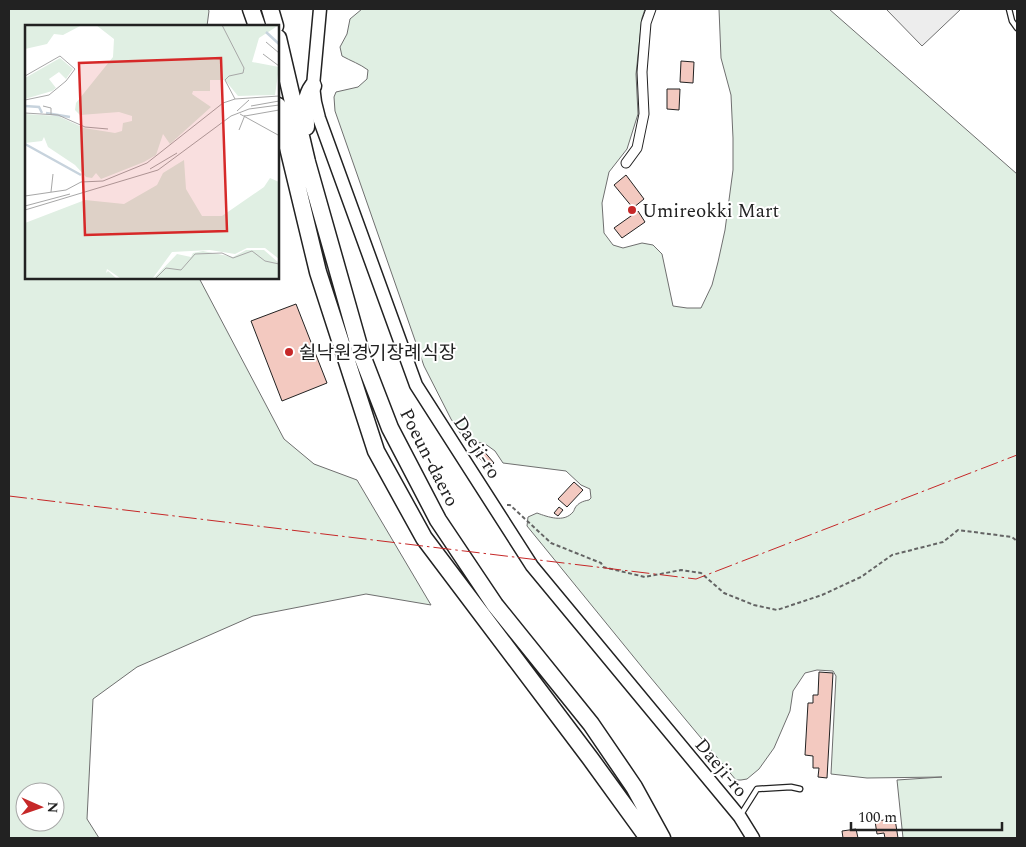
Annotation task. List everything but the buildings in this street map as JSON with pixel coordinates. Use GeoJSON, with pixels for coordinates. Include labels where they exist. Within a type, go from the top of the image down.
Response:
{"type":"FeatureCollection","features":[{"type":"Feature","properties":{"kind":"highway"},"geometry":{"type":"LineString","coordinates":[[251,9],[259,25]]}},
{"type":"Feature","properties":{"kind":"highway"},"geometry":{"type":"LineString","coordinates":[[256,9],[259,25]]}},
{"type":"Feature","properties":{"kind":"highway"},"geometry":{"type":"LineString","coordinates":[[270,9],[275,25]]}},
{"type":"Feature","properties":{"kind":"highway","name":"Poeun-daero"},"geometry":{"type":"LineString","coordinates":[[279,42],[306,162],[361,353],[390,428],[438,520],[495,605],[590,724],[634,787],[662,838]]}},
{"type":"Feature","properties":{"kind":"highway"},"geometry":{"type":"LineString","coordinates":[[306,162],[306,106],[309,92],[313,86]]}},
{"type":"Feature","properties":{"kind":"highway"},"geometry":{"type":"LineString","coordinates":[[279,110],[318,272],[376,451],[424,538],[648,838]]}},
{"type":"Feature","properties":{"kind":"main road","name":"Daeji-ro"},"geometry":{"type":"LineString","coordinates":[[320,9],[313,86],[319,118],[416,385],[532,566],[740,817],[753,838]]}},
{"type":"Feature","properties":{"kind":"street"},"geometry":{"type":"LineString","coordinates":[[626,163],[637,148],[644,114],[642,72],[646,23],[651,9]]}},
{"type":"Feature","properties":{"kind":"lane"},"geometry":{"type":"LineString","coordinates":[[1010,9],[1012,21],[1017,28]]}},
{"type":"Feature","properties":{"kind":"lane"},"geometry":{"type":"LineString","coordinates":[[740,817],[757,788],[791,787],[800,789]]}},
{"type":"Feature","properties":{"kind":"path"},"geometry":{"type":"LineString","coordinates":[[492,503],[510,505],[551,543],[601,563],[602,567],[645,577],[681,570],[701,573],[724,593],[754,605],[776,610],[822,595],[861,577],[892,554],[943,542],[958,530],[1012,537],[1017,541]]}},
{"type":"Feature","properties":{"kind":"green space"},"geometry":{"type":"Polygon","coordinates":[[[9,9],[208,9],[207,25],[25,25],[25,279],[200,279],[284,439],[314,464],[357,480],[431,605],[366,594],[253,616],[137,667],[93,699],[87,819],[99,838],[9,838],[9,9]]]}},
{"type":"Feature","properties":{"kind":"green space"},"geometry":{"type":"Polygon","coordinates":[[[362,9],[645,9],[642,18],[636,74],[638,114],[627,149],[609,172],[602,203],[604,233],[613,245],[623,248],[642,243],[653,245],[662,254],[673,306],[701,308],[712,285],[725,230],[733,170],[733,138],[731,95],[721,58],[719,9],[829,9],[1017,174],[1017,838],[903,838],[897,780],[942,777],[867,778],[831,774],[836,676],[833,671],[817,670],[805,673],[793,691],[790,711],[774,748],[759,769],[747,779],[736,780],[527,526],[528,517],[537,513],[556,518],[569,515],[578,505],[591,498],[590,489],[581,485],[566,471],[503,463],[495,451],[484,443],[466,442],[451,419],[424,366],[335,111],[334,97],[336,92],[358,87],[367,79],[368,70],[342,56],[340,47],[347,34],[350,19],[362,9]]]}},
{"type":"Feature","properties":{"kind":"shaded area"},"geometry":{"type":"Polygon","coordinates":[[[886,9],[961,9],[922,46],[886,9]]]}},
{"type":"Feature","properties":{"kind":"power"},"geometry":{"type":"LineString","coordinates":[[9,496],[696,579],[1017,455]]}},
{"type":"Feature","properties":{"kind":"place","name":"Umireokki Mart"},"geometry":{"type":"Point","coordinates":[632,210]}},
{"type":"Feature","properties":{"kind":"place","name":"쉴낙원경기장례식장"},"geometry":{"type":"Point","coordinates":[289,352]}}]}
